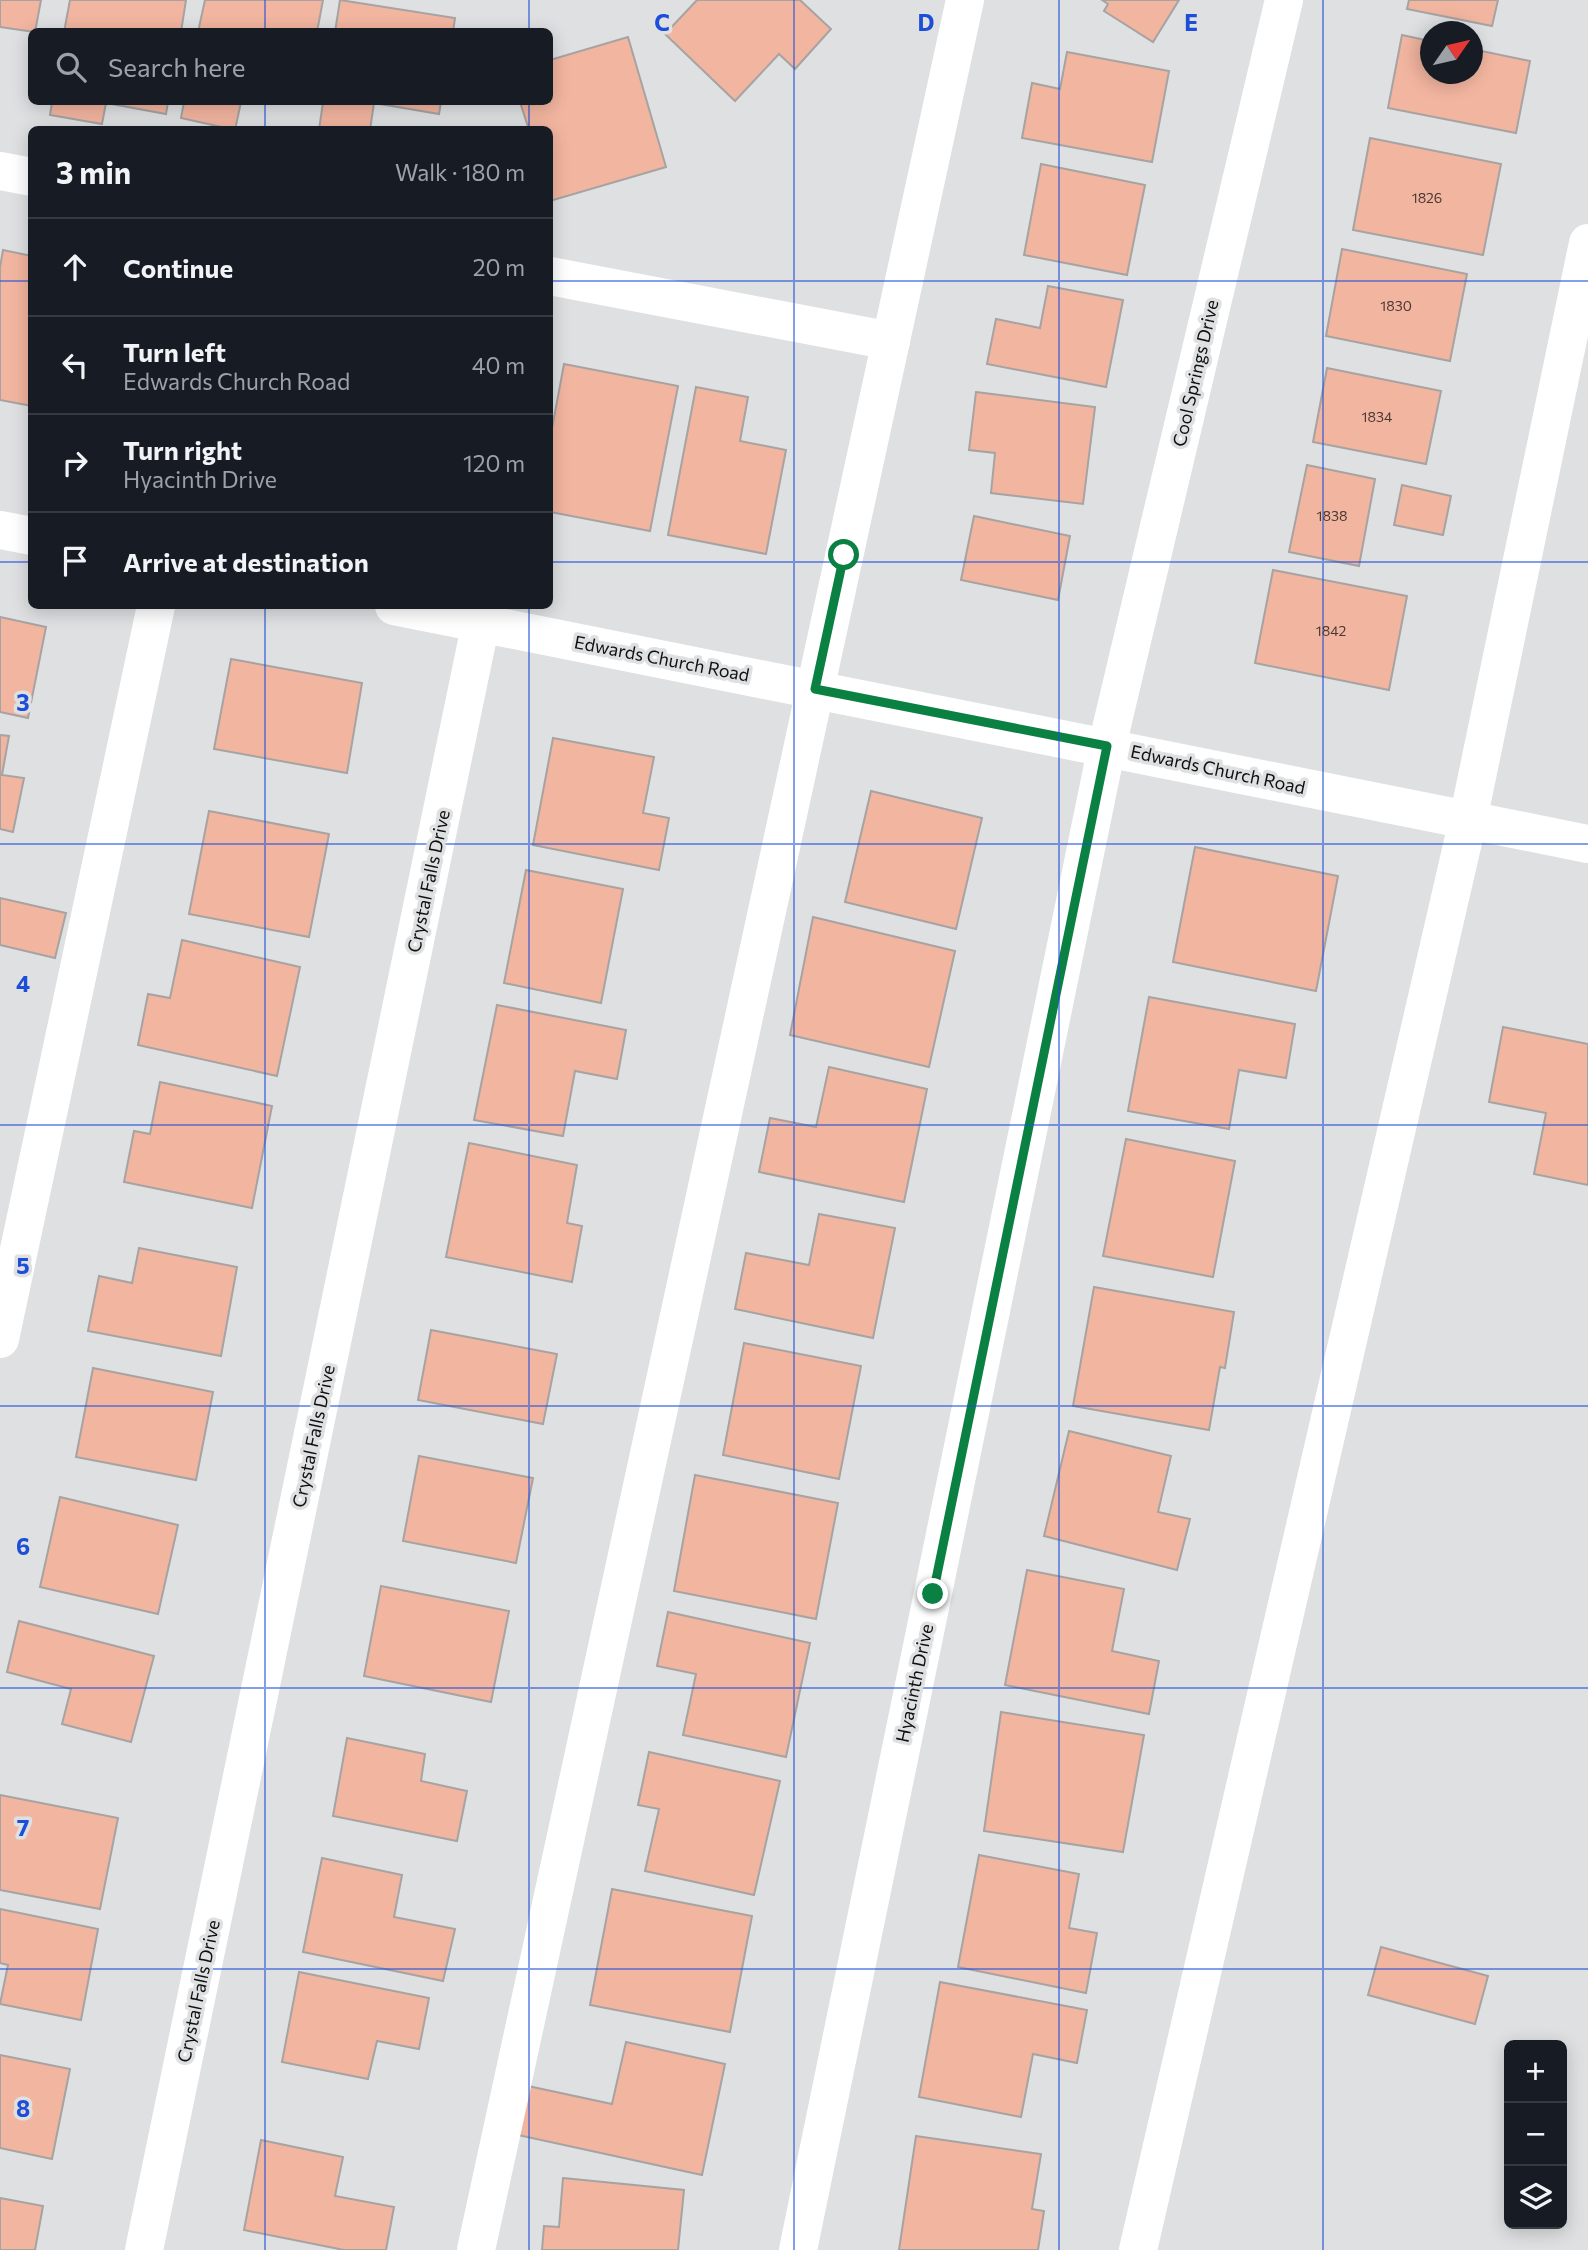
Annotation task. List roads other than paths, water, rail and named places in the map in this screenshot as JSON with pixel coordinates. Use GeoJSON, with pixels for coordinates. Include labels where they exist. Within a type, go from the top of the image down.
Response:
{"type":"FeatureCollection","features":[{"type":"Feature","properties":{"kind":"street"},"geometry":{"type":"LineString","coordinates":[[476,2250],[965,0]]}},
{"type":"Feature","properties":{"kind":"street","name":"Cool Springs Drive"},"geometry":{"type":"LineString","coordinates":[[1107,746],[1284,0]]}},
{"type":"Feature","properties":{"kind":"street"},"geometry":{"type":"LineString","coordinates":[[0,171],[28,176]]}},
{"type":"Feature","properties":{"kind":"street"},"geometry":{"type":"LineString","coordinates":[[1138,2250],[1468,820],[1588,243]]}},
{"type":"Feature","properties":{"kind":"street"},"geometry":{"type":"LineString","coordinates":[[553,277],[891,341]]}},
{"type":"Feature","properties":{"kind":"street"},"geometry":{"type":"LineString","coordinates":[[0,530],[28,535]]}},
{"type":"Feature","properties":{"kind":"street"},"geometry":{"type":"LineString","coordinates":[[0,1339],[155,609]]}},
{"type":"Feature","properties":{"kind":"street","name":"Edwards Church Road"},"geometry":{"type":"LineString","coordinates":[[410,609],[1588,844]]}},
{"type":"Feature","properties":{"kind":"street","name":"Crystal Falls Drive"},"geometry":{"type":"LineString","coordinates":[[144,2250],[481,622]]}},
{"type":"Feature","properties":{"kind":"street","name":"Hyacinth Drive"},"geometry":{"type":"LineString","coordinates":[[798,2250],[1107,746]]}}]}
